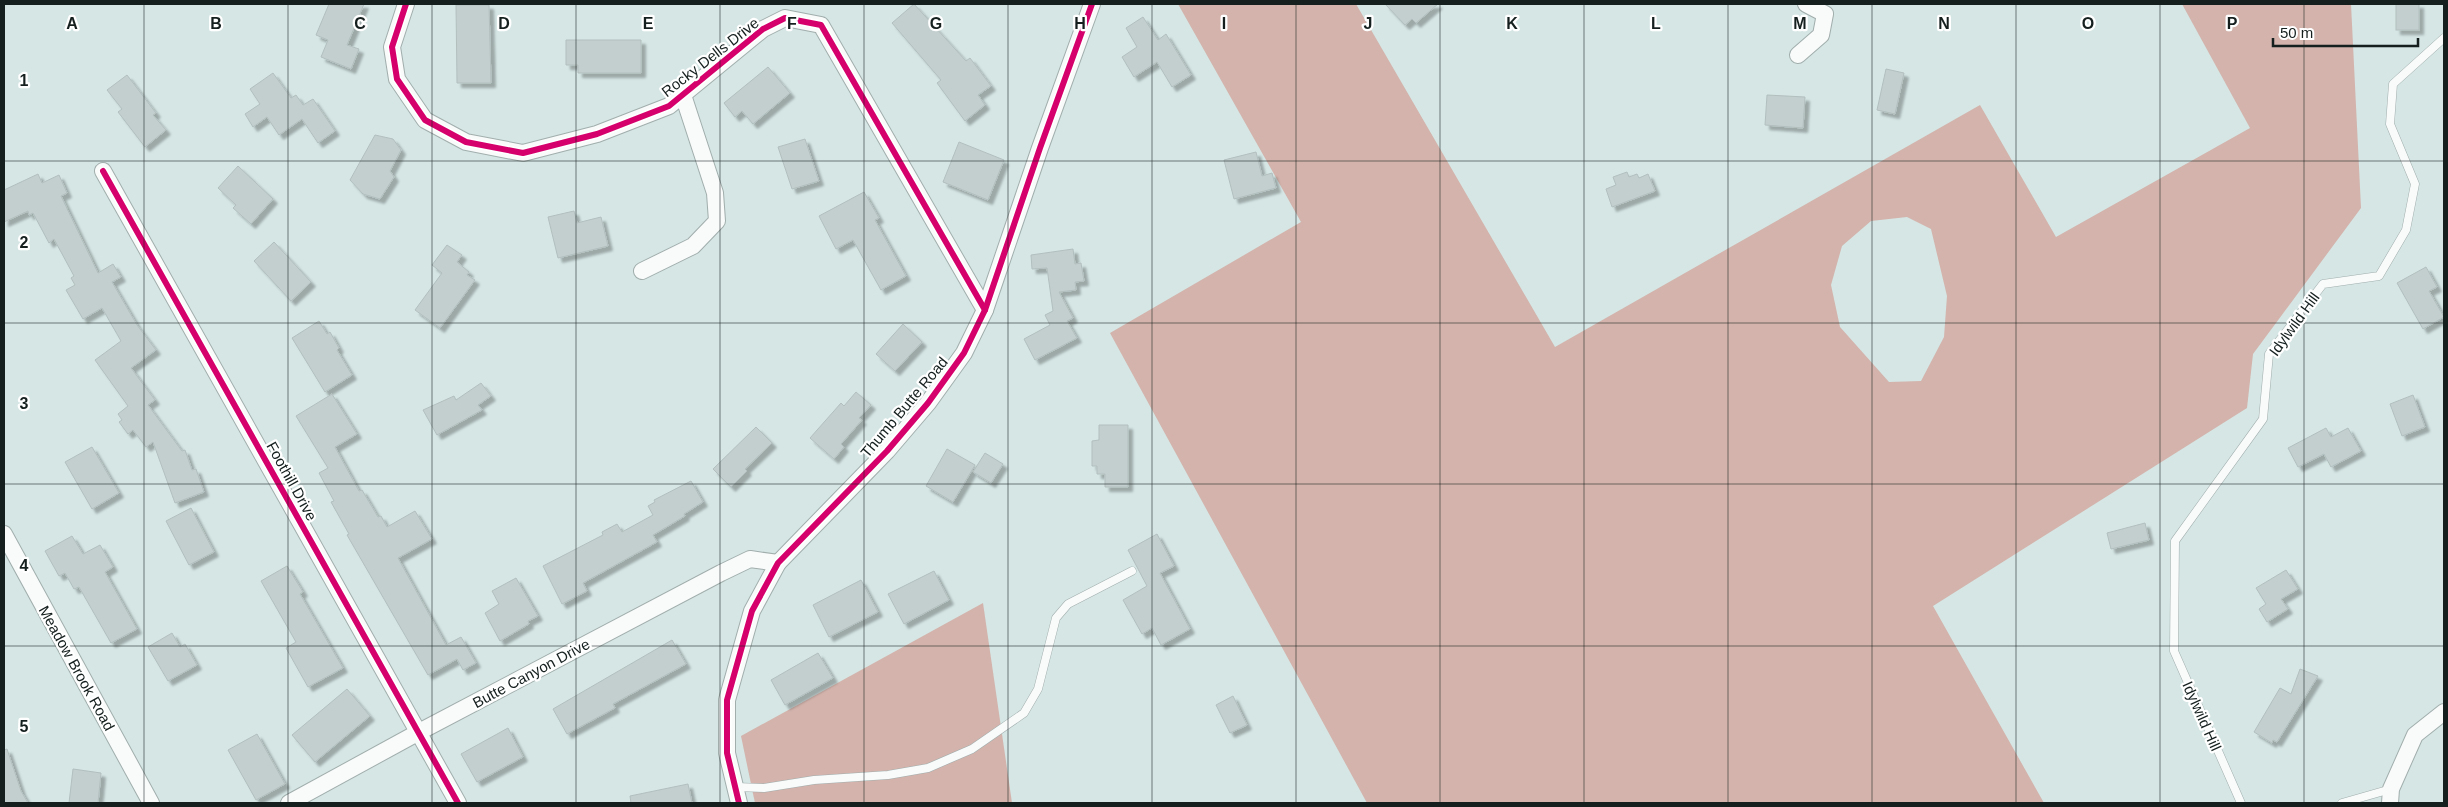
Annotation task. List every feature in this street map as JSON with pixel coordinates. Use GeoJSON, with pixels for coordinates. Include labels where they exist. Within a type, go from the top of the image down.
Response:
{"type":"FeatureCollection","features":[{"type":"Feature","properties":{"kind":"street","name":"Rocky Dells Drive"},"geometry":{"type":"LineString","coordinates":[[406,4],[392,47],[397,79],[425,120],[466,142],[522,153],[597,134],[669,106],[763,29],[785,18],[821,25],[985,310]]}},
{"type":"Feature","properties":{"kind":"street","name":"Thumb Butte Road"},"geometry":{"type":"LineString","coordinates":[[739,803],[727,753],[727,700],[752,611],[778,563],[887,451],[928,403],[964,353],[985,310],[1040,148],[1092,4]]}},
{"type":"Feature","properties":{"kind":"street"},"geometry":{"type":"LineString","coordinates":[[1798,55],[1821,35],[1825,14],[1806,4]]}},
{"type":"Feature","properties":{"kind":"street"},"geometry":{"type":"LineString","coordinates":[[642,271],[693,246],[716,221],[715,193],[683,95]]}},
{"type":"Feature","properties":{"kind":"street","name":"Foothill Drive"},"geometry":{"type":"LineString","coordinates":[[103,171],[458,803]]}},
{"type":"Feature","properties":{"kind":"street","name":"Meadow Brook Road"},"geometry":{"type":"LineString","coordinates":[[4,534],[151,803]]}},
{"type":"Feature","properties":{"kind":"street","name":"Butte Canyon Drive"},"geometry":{"type":"LineString","coordinates":[[289,803],[419,732],[721,573],[750,559],[778,563]]}},
{"type":"Feature","properties":{"kind":"street"},"geometry":{"type":"LineString","coordinates":[[2391,796],[2415,735],[2444,712]]}},
{"type":"Feature","properties":{"kind":"lane","name":"Idylwild Hill"},"geometry":{"type":"LineString","coordinates":[[2240,803],[2174,651],[2175,541],[2263,419],[2269,354],[2323,284],[2379,276],[2406,230],[2415,184],[2390,124],[2393,84],[2444,38]]}},
{"type":"Feature","properties":{"kind":"lane"},"geometry":{"type":"LineString","coordinates":[[735,787],[764,788],[814,780],[904,772],[928,768],[972,749],[1024,713],[1038,688],[1056,618],[1068,604],[1132,571]]}},
{"type":"Feature","properties":{"kind":"lane"},"geometry":{"type":"LineString","coordinates":[[2342,803],[2391,796]]}},
{"type":"Feature","properties":{"kind":"shaded area"},"geometry":{"type":"Polygon","coordinates":[[[1178,4],[1356,4],[1555,347],[1980,105],[2056,237],[2250,128],[2182,4],[2351,4],[2361,208],[2253,354],[2247,408],[1933,606],[2044,803],[1367,803],[1110,333],[1301,222],[1178,4]],[[1907,217],[1871,221],[1842,246],[1831,285],[1840,327],[1889,382],[1921,381],[1944,337],[1947,296],[1931,229],[1907,217]]]}},
{"type":"Feature","properties":{"kind":"shaded area"},"geometry":{"type":"Polygon","coordinates":[[[983,603],[1012,803],[755,803],[741,736],[983,603]]]}},
{"type":"Feature","properties":{"kind":"building"},"geometry":{"type":"Polygon","coordinates":[[[329,4],[364,4],[347,45],[359,49],[351,69],[321,57],[328,40],[316,35],[329,4]]]}},
{"type":"Feature","properties":{"kind":"building"},"geometry":{"type":"Polygon","coordinates":[[[914,4],[966,61],[970,58],[991,86],[978,95],[985,105],[965,121],[937,83],[941,80],[892,23],[914,4]]]}},
{"type":"Feature","properties":{"kind":"building"},"geometry":{"type":"Polygon","coordinates":[[[1385,4],[1438,4],[1416,23],[1412,19],[1405,25],[1385,4]]]}},
{"type":"Feature","properties":{"kind":"building"},"geometry":{"type":"Polygon","coordinates":[[[2396,4],[2419,4],[2419,30],[2396,30],[2396,4]]]}},
{"type":"Feature","properties":{"kind":"building"},"geometry":{"type":"Polygon","coordinates":[[[456,5],[489,5],[491,83],[457,83],[456,5]]]}},
{"type":"Feature","properties":{"kind":"building"},"geometry":{"type":"Polygon","coordinates":[[[1143,17],[1158,40],[1166,34],[1191,75],[1172,87],[1157,62],[1134,77],[1122,57],[1137,47],[1126,28],[1143,17]]]}},
{"type":"Feature","properties":{"kind":"building"},"geometry":{"type":"Polygon","coordinates":[[[566,40],[641,40],[641,73],[578,73],[578,65],[566,65],[566,40]]]}},
{"type":"Feature","properties":{"kind":"building"},"geometry":{"type":"Polygon","coordinates":[[[768,67],[790,93],[753,124],[742,111],[735,117],[724,103],[768,67]]]}},
{"type":"Feature","properties":{"kind":"building"},"geometry":{"type":"Polygon","coordinates":[[[1886,69],[1904,73],[1895,114],[1877,110],[1886,69]]]}},
{"type":"Feature","properties":{"kind":"building"},"geometry":{"type":"Polygon","coordinates":[[[273,73],[291,98],[296,95],[303,105],[313,99],[335,131],[318,143],[302,119],[279,135],[267,117],[253,127],[245,114],[260,104],[250,89],[273,73]]]}},
{"type":"Feature","properties":{"kind":"building"},"geometry":{"type":"Polygon","coordinates":[[[127,75],[156,113],[153,115],[166,130],[145,147],[118,112],[122,109],[107,90],[127,75]]]}},
{"type":"Feature","properties":{"kind":"building"},"geometry":{"type":"Polygon","coordinates":[[[1767,95],[1805,97],[1803,128],[1765,125],[1767,95]]]}},
{"type":"Feature","properties":{"kind":"building"},"geometry":{"type":"Polygon","coordinates":[[[375,135],[393,139],[401,150],[390,171],[394,177],[380,199],[363,194],[350,180],[375,135]]]}},
{"type":"Feature","properties":{"kind":"building"},"geometry":{"type":"Polygon","coordinates":[[[805,139],[819,181],[792,189],[778,147],[805,139]]]}},
{"type":"Feature","properties":{"kind":"building"},"geometry":{"type":"Polygon","coordinates":[[[959,142],[1004,160],[988,200],[943,182],[959,142]]]}},
{"type":"Feature","properties":{"kind":"building"},"geometry":{"type":"Polygon","coordinates":[[[1256,152],[1262,176],[1272,173],[1276,188],[1234,199],[1224,160],[1256,152]]]}},
{"type":"Feature","properties":{"kind":"building"},"geometry":{"type":"Polygon","coordinates":[[[238,166],[273,199],[251,224],[233,208],[236,205],[218,188],[238,166]]]}},
{"type":"Feature","properties":{"kind":"building"},"geometry":{"type":"Polygon","coordinates":[[[1627,172],[1629,177],[1637,174],[1639,178],[1648,174],[1655,191],[1612,207],[1606,189],[1616,185],[1613,177],[1627,172]]]}},
{"type":"Feature","properties":{"kind":"building"},"geometry":{"type":"Polygon","coordinates":[[[38,174],[42,183],[59,175],[67,193],[61,196],[98,273],[113,264],[121,277],[112,282],[137,325],[156,350],[131,368],[155,400],[148,405],[182,451],[185,450],[192,470],[196,469],[204,492],[175,503],[153,442],[146,447],[133,430],[128,434],[119,422],[122,420],[118,414],[128,406],[95,360],[121,341],[102,308],[83,319],[66,290],[75,285],[71,278],[74,276],[54,239],[49,243],[33,213],[29,215],[28,211],[4,222],[4,190],[38,174]]]}},
{"type":"Feature","properties":{"kind":"building"},"geometry":{"type":"Polygon","coordinates":[[[864,192],[879,218],[875,220],[906,276],[881,290],[853,240],[836,249],[819,216],[864,192]]]}},
{"type":"Feature","properties":{"kind":"building"},"geometry":{"type":"Polygon","coordinates":[[[574,211],[577,223],[601,217],[608,246],[558,258],[548,217],[574,211]]]}},
{"type":"Feature","properties":{"kind":"building"},"geometry":{"type":"Polygon","coordinates":[[[274,242],[311,282],[291,301],[254,261],[274,242]]]}},
{"type":"Feature","properties":{"kind":"building"},"geometry":{"type":"Polygon","coordinates":[[[447,245],[462,255],[457,262],[469,272],[467,275],[475,280],[440,328],[415,310],[442,273],[432,265],[447,245]]]}},
{"type":"Feature","properties":{"kind":"building"},"geometry":{"type":"Polygon","coordinates":[[[1073,249],[1075,264],[1081,263],[1084,281],[1075,282],[1076,290],[1059,292],[1073,318],[1067,321],[1077,338],[1035,360],[1024,339],[1050,325],[1045,315],[1053,311],[1047,268],[1032,269],[1031,255],[1073,249]]]}},
{"type":"Feature","properties":{"kind":"building"},"geometry":{"type":"Polygon","coordinates":[[[2426,267],[2437,287],[2429,291],[2444,317],[2423,329],[2397,283],[2426,267]]]}},
{"type":"Feature","properties":{"kind":"building"},"geometry":{"type":"Polygon","coordinates":[[[319,321],[327,334],[330,332],[339,348],[337,350],[352,375],[325,392],[292,338],[319,321]]]}},
{"type":"Feature","properties":{"kind":"building"},"geometry":{"type":"Polygon","coordinates":[[[903,324],[922,342],[895,371],[876,354],[903,324]]]}},
{"type":"Feature","properties":{"kind":"building"},"geometry":{"type":"Polygon","coordinates":[[[481,383],[491,396],[478,405],[482,410],[437,435],[423,410],[454,396],[456,400],[481,383]]]}},
{"type":"Feature","properties":{"kind":"building"},"geometry":{"type":"Polygon","coordinates":[[[856,392],[871,405],[859,418],[862,420],[841,444],[844,447],[834,459],[810,438],[841,403],[844,406],[856,392]]]}},
{"type":"Feature","properties":{"kind":"building"},"geometry":{"type":"Polygon","coordinates":[[[332,394],[357,434],[335,447],[359,491],[362,490],[378,517],[381,516],[387,527],[415,511],[432,539],[398,558],[446,645],[461,637],[476,663],[463,670],[457,659],[428,675],[347,535],[349,534],[331,502],[334,501],[319,473],[328,468],[296,416],[332,394]]]}},
{"type":"Feature","properties":{"kind":"building"},"geometry":{"type":"Polygon","coordinates":[[[2413,395],[2425,427],[2402,436],[2390,404],[2413,395]]]}},
{"type":"Feature","properties":{"kind":"building"},"geometry":{"type":"Polygon","coordinates":[[[1099,425],[1128,425],[1128,487],[1105,487],[1105,474],[1097,474],[1097,466],[1092,466],[1092,441],[1099,440],[1099,425]]]}},
{"type":"Feature","properties":{"kind":"building"},"geometry":{"type":"Polygon","coordinates":[[[756,427],[772,443],[745,469],[747,471],[731,487],[713,469],[756,427]]]}},
{"type":"Feature","properties":{"kind":"building"},"geometry":{"type":"Polygon","coordinates":[[[2326,428],[2331,437],[2348,428],[2361,451],[2331,467],[2324,454],[2298,467],[2288,448],[2326,428]]]}},
{"type":"Feature","properties":{"kind":"building"},"geometry":{"type":"Polygon","coordinates":[[[92,447],[119,493],[92,509],[65,462],[92,447]]]}},
{"type":"Feature","properties":{"kind":"building"},"geometry":{"type":"Polygon","coordinates":[[[947,449],[975,465],[953,502],[926,486],[947,449]]]}},
{"type":"Feature","properties":{"kind":"building"},"geometry":{"type":"Polygon","coordinates":[[[985,453],[1003,464],[991,483],[973,472],[985,453]]]}},
{"type":"Feature","properties":{"kind":"building"},"geometry":{"type":"Polygon","coordinates":[[[691,481],[703,502],[684,514],[685,516],[653,535],[657,542],[583,583],[587,591],[562,604],[543,566],[603,535],[602,532],[617,524],[622,532],[653,515],[648,506],[655,502],[654,500],[691,481]]]}},
{"type":"Feature","properties":{"kind":"building"},"geometry":{"type":"Polygon","coordinates":[[[191,508],[214,552],[189,565],[166,521],[191,508]]]}},
{"type":"Feature","properties":{"kind":"building"},"geometry":{"type":"Polygon","coordinates":[[[2145,523],[2149,540],[2111,549],[2107,533],[2145,523]]]}},
{"type":"Feature","properties":{"kind":"building"},"geometry":{"type":"Polygon","coordinates":[[[1157,534],[1174,566],[1160,573],[1190,629],[1161,645],[1152,628],[1142,634],[1123,600],[1147,586],[1128,550],[1157,534]]]}},
{"type":"Feature","properties":{"kind":"building"},"geometry":{"type":"Polygon","coordinates":[[[72,536],[83,554],[100,545],[113,567],[105,572],[137,629],[111,643],[79,587],[74,589],[65,573],[59,576],[45,551],[72,536]]]}},
{"type":"Feature","properties":{"kind":"building"},"geometry":{"type":"Polygon","coordinates":[[[287,566],[303,592],[300,594],[343,668],[308,687],[286,648],[296,642],[261,581],[287,566]]]}},
{"type":"Feature","properties":{"kind":"building"},"geometry":{"type":"Polygon","coordinates":[[[2286,570],[2298,589],[2281,599],[2288,609],[2267,622],[2259,609],[2266,604],[2256,588],[2286,570]]]}},
{"type":"Feature","properties":{"kind":"building"},"geometry":{"type":"Polygon","coordinates":[[[934,571],[949,600],[904,624],[888,594],[934,571]]]}},
{"type":"Feature","properties":{"kind":"building"},"geometry":{"type":"Polygon","coordinates":[[[516,578],[538,616],[528,621],[529,624],[500,641],[485,613],[499,604],[492,591],[516,578]]]}},
{"type":"Feature","properties":{"kind":"building"},"geometry":{"type":"Polygon","coordinates":[[[861,580],[878,612],[829,637],[813,605],[861,580]]]}},
{"type":"Feature","properties":{"kind":"building"},"geometry":{"type":"Polygon","coordinates":[[[172,633],[180,647],[185,644],[197,665],[168,681],[148,647],[172,633]]]}},
{"type":"Feature","properties":{"kind":"building"},"geometry":{"type":"Polygon","coordinates":[[[672,640],[686,664],[613,704],[615,708],[567,734],[553,709],[672,640]]]}},
{"type":"Feature","properties":{"kind":"building"},"geometry":{"type":"Polygon","coordinates":[[[818,653],[833,678],[785,705],[771,680],[818,653]]]}},
{"type":"Feature","properties":{"kind":"building"},"geometry":{"type":"Polygon","coordinates":[[[2300,669],[2318,676],[2277,742],[2273,740],[2272,743],[2254,732],[2280,688],[2291,694],[2300,669]]]}},
{"type":"Feature","properties":{"kind":"building"},"geometry":{"type":"Polygon","coordinates":[[[347,689],[370,716],[315,762],[292,735],[347,689]]]}},
{"type":"Feature","properties":{"kind":"building"},"geometry":{"type":"Polygon","coordinates":[[[1233,696],[1247,725],[1230,733],[1216,705],[1233,696]]]}},
{"type":"Feature","properties":{"kind":"building"},"geometry":{"type":"Polygon","coordinates":[[[508,728],[523,757],[477,782],[461,754],[508,728]]]}},
{"type":"Feature","properties":{"kind":"building"},"geometry":{"type":"Polygon","coordinates":[[[257,734],[285,784],[256,800],[228,750],[257,734]]]}},
{"type":"Feature","properties":{"kind":"building"},"geometry":{"type":"Polygon","coordinates":[[[7,749],[21,791],[28,803],[4,803],[4,750],[7,749]]]}},
{"type":"Feature","properties":{"kind":"building"},"geometry":{"type":"Polygon","coordinates":[[[73,769],[101,773],[98,803],[69,803],[73,769]]]}},
{"type":"Feature","properties":{"kind":"building"},"geometry":{"type":"Polygon","coordinates":[[[688,784],[692,803],[631,803],[630,796],[688,784]]]}},
{"type":"Feature","properties":{"kind":"cycle path"},"geometry":{"type":"LineString","coordinates":[[406,4],[392,47],[397,79],[425,120],[466,142],[523,153],[597,134],[669,106],[763,29],[785,18],[821,25],[985,310]]}},
{"type":"Feature","properties":{"kind":"cycle path"},"geometry":{"type":"LineString","coordinates":[[739,803],[727,753],[727,700],[752,611],[778,563],[887,451],[928,403],[964,353],[985,310],[1040,148],[1092,4]]}},
{"type":"Feature","properties":{"kind":"cycle path"},"geometry":{"type":"LineString","coordinates":[[103,171],[458,803]]}}]}
